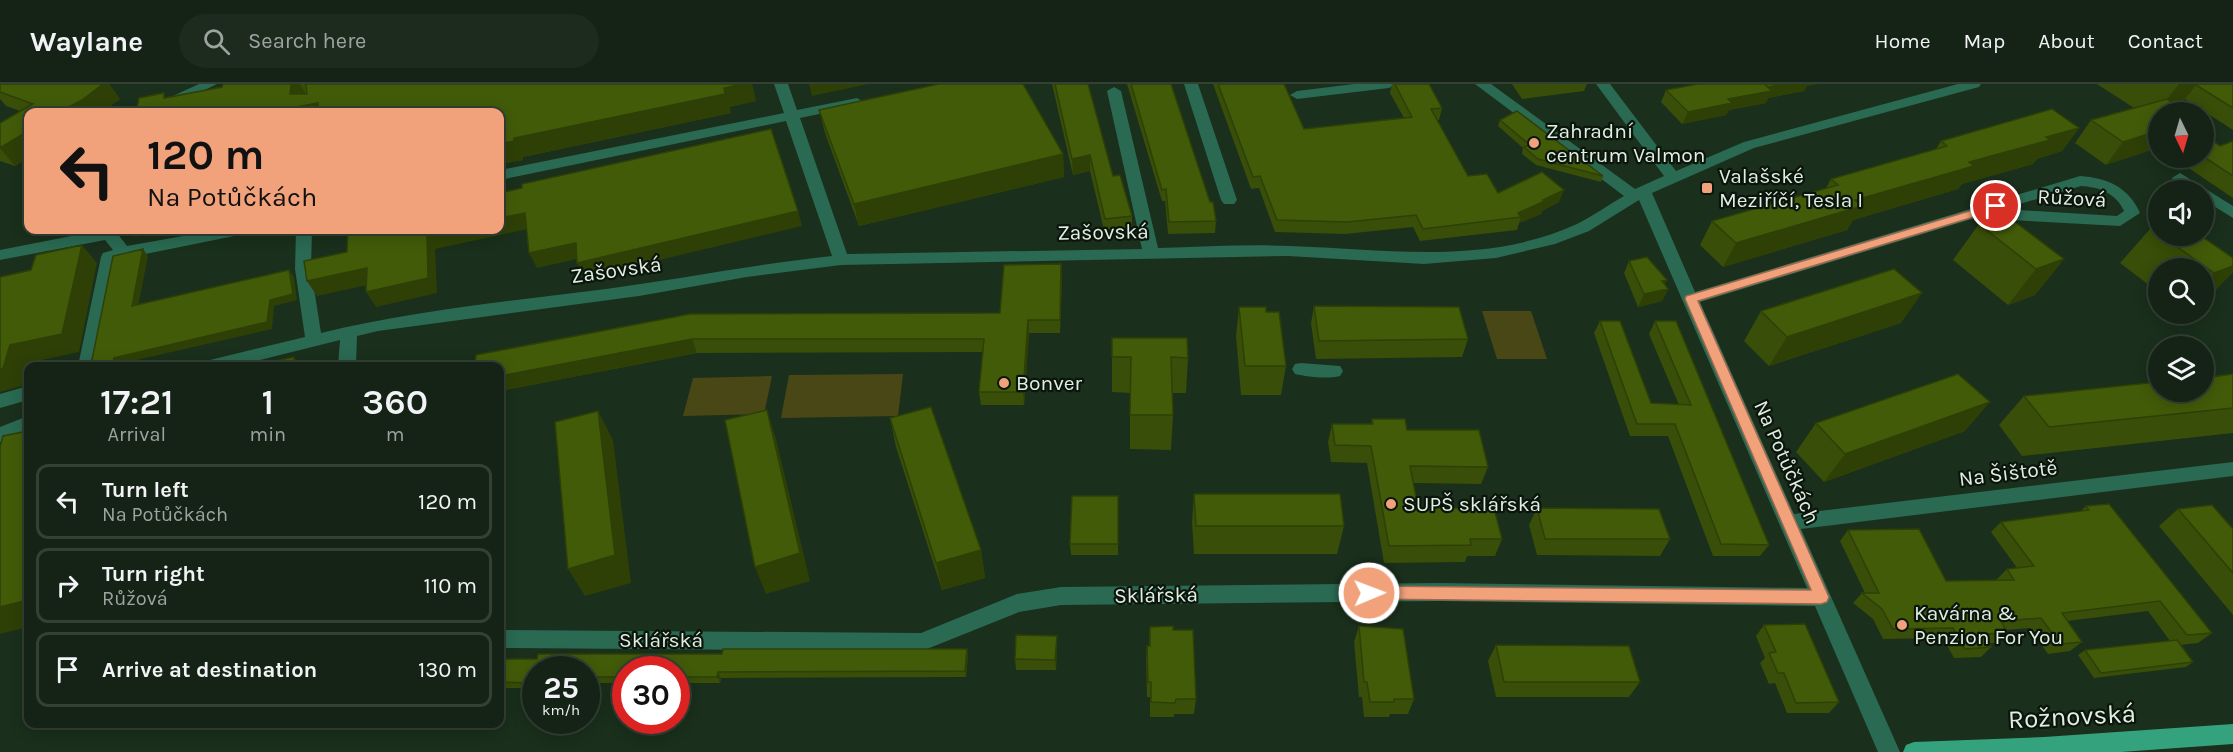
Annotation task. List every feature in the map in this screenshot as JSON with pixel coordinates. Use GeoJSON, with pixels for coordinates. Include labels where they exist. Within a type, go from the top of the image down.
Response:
{"type":"FeatureCollection","features":[{"type":"Feature","properties":{"kind":"main road","name":"Rožnovská"},"geometry":{"type":"LineString","coordinates":[[1914,752],[2043,747],[2233,734]]}},
{"type":"Feature","properties":{"kind":"street"},"geometry":{"type":"LineString","coordinates":[[158,108],[210,84]]}},
{"type":"Feature","properties":{"kind":"street"},"geometry":{"type":"LineString","coordinates":[[781,84],[841,260]]}},
{"type":"Feature","properties":{"kind":"street"},"geometry":{"type":"LineString","coordinates":[[1191,84],[1229,200]]}},
{"type":"Feature","properties":{"kind":"street"},"geometry":{"type":"LineString","coordinates":[[1297,95],[1389,84]]}},
{"type":"Feature","properties":{"kind":"street"},"geometry":{"type":"LineString","coordinates":[[1482,84],[1638,194]]}},
{"type":"Feature","properties":{"kind":"street"},"geometry":{"type":"LineString","coordinates":[[1603,84],[1673,178]]}},
{"type":"Feature","properties":{"kind":"street","name":"Zašovská"},"geometry":{"type":"LineString","coordinates":[[252,361],[314,340],[378,325],[639,290],[747,271],[841,260],[1288,251],[1424,259],[1496,253],[1549,240],[1583,226],[1638,194],[1749,145],[1974,84]]}},
{"type":"Feature","properties":{"kind":"street"},"geometry":{"type":"LineString","coordinates":[[1114,91],[1151,253]]}},
{"type":"Feature","properties":{"kind":"street"},"geometry":{"type":"LineString","coordinates":[[504,174],[871,99]]}},
{"type":"Feature","properties":{"kind":"street","name":"Růžová"},"geometry":{"type":"LineString","coordinates":[[1691,299],[2080,181],[2097,181],[2109,187],[2128,202],[2132,213],[2120,221],[1975,213]]}},
{"type":"Feature","properties":{"kind":"street","name":"Na Potůčkách"},"geometry":{"type":"LineString","coordinates":[[1638,194],[1691,299],[1889,752]]}},
{"type":"Feature","properties":{"kind":"street"},"geometry":{"type":"LineString","coordinates":[[2214,201],[2233,213]]}},
{"type":"Feature","properties":{"kind":"street"},"geometry":{"type":"LineString","coordinates":[[0,255],[100,234]]}},
{"type":"Feature","properties":{"kind":"street"},"geometry":{"type":"LineString","coordinates":[[110,234],[123,252]]}},
{"type":"Feature","properties":{"kind":"street"},"geometry":{"type":"LineString","coordinates":[[88,362],[110,257],[123,252],[140,251],[220,234]]}},
{"type":"Feature","properties":{"kind":"street"},"geometry":{"type":"LineString","coordinates":[[304,234],[304,277],[314,340]]}},
{"type":"Feature","properties":{"kind":"street"},"geometry":{"type":"LineString","coordinates":[[347,362],[349,332]]}},
{"type":"Feature","properties":{"kind":"street"},"geometry":{"type":"LineString","coordinates":[[1301,369],[1334,371]]}},
{"type":"Feature","properties":{"kind":"street"},"geometry":{"type":"LineString","coordinates":[[0,401],[24,394]]}},
{"type":"Feature","properties":{"kind":"street"},"geometry":{"type":"LineString","coordinates":[[0,435],[24,425]]}},
{"type":"Feature","properties":{"kind":"street","name":"Na Šištotě"},"geometry":{"type":"LineString","coordinates":[[1789,523],[2233,469]]}},
{"type":"Feature","properties":{"kind":"street","name":"Sklářská"},"geometry":{"type":"LineString","coordinates":[[504,639],[922,642],[1017,603],[1061,596],[1439,592],[1821,597]]}},
{"type":"Feature","properties":{"kind":"shaded area"},"geometry":{"type":"Polygon","coordinates":[[[1482,311],[1531,311],[1547,359],[1497,359],[1482,311]]]}},
{"type":"Feature","properties":{"kind":"shaded area"},"geometry":{"type":"Polygon","coordinates":[[[903,374],[898,416],[781,418],[789,375],[903,374]]]}},
{"type":"Feature","properties":{"kind":"shaded area"},"geometry":{"type":"Polygon","coordinates":[[[772,376],[764,414],[683,416],[693,378],[772,376]]]}},
{"type":"Feature","properties":{"kind":"building"},"geometry":{"type":"Polygon","coordinates":[[[0,84],[103,84],[67,108],[26,108],[33,104],[0,92],[0,84]]]}},
{"type":"Feature","properties":{"kind":"building"},"geometry":{"type":"Polygon","coordinates":[[[223,84],[293,84],[290,94],[307,94],[305,84],[741,84],[724,88],[725,94],[514,138],[514,141],[504,143],[504,108],[318,108],[318,103],[291,108],[137,108],[139,98],[164,93],[164,98],[222,87],[223,84]]]}},
{"type":"Feature","properties":{"kind":"building"},"geometry":{"type":"Polygon","coordinates":[[[939,84],[1023,84],[1063,154],[854,204],[819,110],[939,84]]]}},
{"type":"Feature","properties":{"kind":"building"},"geometry":{"type":"Polygon","coordinates":[[[1055,84],[1088,84],[1113,176],[1120,175],[1132,216],[1105,219],[1090,155],[1072,159],[1055,84]]]}},
{"type":"Feature","properties":{"kind":"building"},"geometry":{"type":"Polygon","coordinates":[[[1131,84],[1171,84],[1210,202],[1213,202],[1216,221],[1169,222],[1166,189],[1162,190],[1131,84]]]}},
{"type":"Feature","properties":{"kind":"building"},"geometry":{"type":"Polygon","coordinates":[[[1218,84],[1284,84],[1304,129],[1412,117],[1395,84],[1429,84],[1442,108],[1431,109],[1468,176],[1487,174],[1498,193],[1542,172],[1564,190],[1518,213],[1521,217],[1423,229],[1416,215],[1347,222],[1277,220],[1260,176],[1253,177],[1218,84]]]}},
{"type":"Feature","properties":{"kind":"building"},"geometry":{"type":"Polygon","coordinates":[[[1698,84],[1764,84],[1772,91],[1728,99],[1732,103],[1688,112],[1666,90],[1698,84]]]}},
{"type":"Feature","properties":{"kind":"building"},"geometry":{"type":"Polygon","coordinates":[[[1765,84],[1782,84],[1768,87],[1765,84]]]}},
{"type":"Feature","properties":{"kind":"building"},"geometry":{"type":"Polygon","coordinates":[[[2233,84],[2233,108],[2196,85],[2233,84]]]}},
{"type":"Feature","properties":{"kind":"building"},"geometry":{"type":"Polygon","coordinates":[[[2167,99],[2172,102],[2156,102],[2167,99]]]}},
{"type":"Feature","properties":{"kind":"building"},"geometry":{"type":"Polygon","coordinates":[[[2148,104],[2148,134],[2123,142],[2091,120],[2148,104]]]}},
{"type":"Feature","properties":{"kind":"building"},"geometry":{"type":"Polygon","coordinates":[[[24,109],[24,133],[0,148],[0,123],[24,109]]]}},
{"type":"Feature","properties":{"kind":"building"},"geometry":{"type":"Polygon","coordinates":[[[2052,109],[2079,128],[2046,137],[2050,140],[1969,162],[1974,166],[1855,200],[1862,206],[1736,243],[1712,221],[1838,185],[1831,179],[1947,146],[1941,141],[2052,109]]]}},
{"type":"Feature","properties":{"kind":"building"},"geometry":{"type":"Polygon","coordinates":[[[1517,111],[1603,176],[1538,159],[1524,147],[1530,145],[1500,120],[1517,111]]]}},
{"type":"Feature","properties":{"kind":"building"},"geometry":{"type":"Polygon","coordinates":[[[771,129],[798,211],[577,263],[576,243],[529,253],[525,213],[504,217],[504,192],[522,188],[522,184],[771,129]]]}},
{"type":"Feature","properties":{"kind":"building"},"geometry":{"type":"Polygon","coordinates":[[[2233,141],[2233,176],[2214,164],[2214,142],[2220,146],[2233,141]]]}},
{"type":"Feature","properties":{"kind":"building"},"geometry":{"type":"Polygon","coordinates":[[[2006,215],[2064,259],[2036,269],[1979,224],[2006,215]]]}},
{"type":"Feature","properties":{"kind":"building"},"geometry":{"type":"Polygon","coordinates":[[[348,234],[427,234],[428,278],[366,292],[367,268],[307,281],[304,261],[347,252],[348,234]]]}},
{"type":"Feature","properties":{"kind":"building"},"geometry":{"type":"Polygon","coordinates":[[[82,245],[62,334],[10,345],[3,368],[0,369],[0,277],[31,270],[36,255],[82,245]]]}},
{"type":"Feature","properties":{"kind":"building"},"geometry":{"type":"Polygon","coordinates":[[[2214,245],[2233,258],[2233,266],[2214,273],[2214,258],[2193,258],[2176,246],[2214,245]]]}},
{"type":"Feature","properties":{"kind":"building"},"geometry":{"type":"Polygon","coordinates":[[[143,249],[132,306],[289,270],[293,294],[270,300],[267,322],[114,358],[113,362],[86,362],[92,360],[113,256],[143,249]]]}},
{"type":"Feature","properties":{"kind":"building"},"geometry":{"type":"Polygon","coordinates":[[[1647,257],[1667,280],[1662,281],[1668,289],[1644,294],[1629,261],[1647,257]]]}},
{"type":"Feature","properties":{"kind":"building"},"geometry":{"type":"Polygon","coordinates":[[[1061,264],[1060,320],[1028,320],[1023,392],[979,392],[984,339],[692,339],[504,375],[504,362],[475,362],[476,355],[690,314],[1000,313],[1004,265],[1061,264]]]}},
{"type":"Feature","properties":{"kind":"building"},"geometry":{"type":"Polygon","coordinates":[[[1894,269],[1922,293],[1787,337],[1761,311],[1894,269]]]}},
{"type":"Feature","properties":{"kind":"building"},"geometry":{"type":"Polygon","coordinates":[[[1314,306],[1459,307],[1468,339],[1319,341],[1314,306]]]}},
{"type":"Feature","properties":{"kind":"building"},"geometry":{"type":"Polygon","coordinates":[[[1239,307],[1266,307],[1266,312],[1279,312],[1286,366],[1245,366],[1239,307]]]}},
{"type":"Feature","properties":{"kind":"building"},"geometry":{"type":"Polygon","coordinates":[[[1600,321],[1620,321],[1651,403],[1691,405],[1655,321],[1676,321],[1769,545],[1721,544],[1675,424],[1637,424],[1600,321]]]}},
{"type":"Feature","properties":{"kind":"building"},"geometry":{"type":"Polygon","coordinates":[[[1112,338],[1187,338],[1188,358],[1171,357],[1173,415],[1130,415],[1131,357],[1112,357],[1112,338]]]}},
{"type":"Feature","properties":{"kind":"building"},"geometry":{"type":"Polygon","coordinates":[[[294,357],[293,362],[271,362],[294,357]]]}},
{"type":"Feature","properties":{"kind":"building"},"geometry":{"type":"Polygon","coordinates":[[[1958,374],[1990,402],[1845,454],[1816,423],[1958,374]]]}},
{"type":"Feature","properties":{"kind":"building"},"geometry":{"type":"Polygon","coordinates":[[[2233,374],[2233,408],[2049,427],[2024,396],[2148,383],[2148,402],[2214,402],[2214,377],[2233,374]]]}},
{"type":"Feature","properties":{"kind":"building"},"geometry":{"type":"Polygon","coordinates":[[[931,407],[981,550],[936,563],[890,418],[931,407]]]}},
{"type":"Feature","properties":{"kind":"building"},"geometry":{"type":"Polygon","coordinates":[[[767,410],[800,553],[755,567],[725,420],[767,410]]]}},
{"type":"Feature","properties":{"kind":"building"},"geometry":{"type":"Polygon","coordinates":[[[598,411],[615,555],[568,569],[555,422],[598,411]]]}},
{"type":"Feature","properties":{"kind":"building"},"geometry":{"type":"Polygon","coordinates":[[[1372,419],[1405,419],[1407,430],[1479,430],[1488,467],[1410,466],[1418,508],[1494,508],[1502,539],[1470,539],[1471,545],[1389,546],[1371,446],[1335,445],[1332,424],[1373,424],[1372,419]]]}},
{"type":"Feature","properties":{"kind":"building"},"geometry":{"type":"Polygon","coordinates":[[[24,432],[24,601],[0,607],[0,447],[3,436],[24,432]]]}},
{"type":"Feature","properties":{"kind":"building"},"geometry":{"type":"Polygon","coordinates":[[[1194,494],[1340,494],[1344,526],[1196,526],[1194,494]]]}},
{"type":"Feature","properties":{"kind":"building"},"geometry":{"type":"Polygon","coordinates":[[[1072,496],[1118,496],[1118,544],[1070,544],[1072,496]]]}},
{"type":"Feature","properties":{"kind":"building"},"geometry":{"type":"Polygon","coordinates":[[[2109,504],[2212,633],[2187,635],[2160,601],[2062,613],[2082,642],[2060,644],[2041,618],[2001,621],[2007,633],[1984,634],[1991,647],[1965,649],[1953,628],[1893,629],[1882,609],[1862,593],[1879,593],[1848,530],[1919,529],[1946,581],[2014,580],[2007,569],[2034,566],[2001,522],[2089,510],[2086,506],[2109,504]]]}},
{"type":"Feature","properties":{"kind":"building"},"geometry":{"type":"Polygon","coordinates":[[[2212,505],[2233,529],[2233,573],[2178,509],[2212,505]]]}},
{"type":"Feature","properties":{"kind":"building"},"geometry":{"type":"Polygon","coordinates":[[[1537,508],[1659,509],[1670,539],[1545,539],[1537,508]]]}},
{"type":"Feature","properties":{"kind":"building"},"geometry":{"type":"Polygon","coordinates":[[[1805,624],[1839,702],[1796,703],[1784,673],[1778,673],[1769,653],[1776,652],[1764,625],[1805,624]]]}},
{"type":"Feature","properties":{"kind":"building"},"geometry":{"type":"Polygon","coordinates":[[[1173,626],[1173,630],[1193,630],[1196,699],[1176,699],[1175,703],[1151,702],[1147,646],[1150,646],[1150,627],[1173,626]]]}},
{"type":"Feature","properties":{"kind":"building"},"geometry":{"type":"Polygon","coordinates":[[[1359,626],[1403,629],[1414,699],[1370,702],[1367,682],[1364,682],[1359,626]]]}},
{"type":"Feature","properties":{"kind":"building"},"geometry":{"type":"Polygon","coordinates":[[[1016,635],[1057,636],[1055,660],[1015,659],[1016,635]]]}},
{"type":"Feature","properties":{"kind":"building"},"geometry":{"type":"Polygon","coordinates":[[[2177,640],[2193,662],[2101,673],[2085,650],[2177,640]]]}},
{"type":"Feature","properties":{"kind":"building"},"geometry":{"type":"Polygon","coordinates":[[[1496,645],[1629,646],[1640,682],[1504,682],[1496,645]]]}},
{"type":"Feature","properties":{"kind":"building"},"geometry":{"type":"Polygon","coordinates":[[[723,649],[967,649],[965,671],[718,672],[717,677],[690,677],[690,656],[612,656],[612,677],[600,677],[600,656],[538,656],[538,654],[722,654],[723,649]]]}},
{"type":"Feature","properties":{"kind":"building"},"geometry":{"type":"Polygon","coordinates":[[[504,659],[522,659],[522,683],[504,682],[504,659]]]}},
{"type":"Feature","properties":{"kind":"place","name":"Zahradní centrum Valmon"},"geometry":{"type":"Point","coordinates":[1534,143]}},
{"type":"Feature","properties":{"kind":"place","name":"Valašské Meziříčí, Tesla I"},"geometry":{"type":"Point","coordinates":[1707,188]}},
{"type":"Feature","properties":{"kind":"place","name":"Bonver"},"geometry":{"type":"Point","coordinates":[1004,383]}},
{"type":"Feature","properties":{"kind":"place","name":"SUPŠ sklářská"},"geometry":{"type":"Point","coordinates":[1391,504]}},
{"type":"Feature","properties":{"kind":"place","name":"Kavárna & Penzion For You"},"geometry":{"type":"Point","coordinates":[1902,625]}},
{"type":"Feature","properties":{"kind":"route"},"geometry":{"type":"LineString","coordinates":[[1369,593],[1821,597],[1691,299],[1996,206]]}}]}
